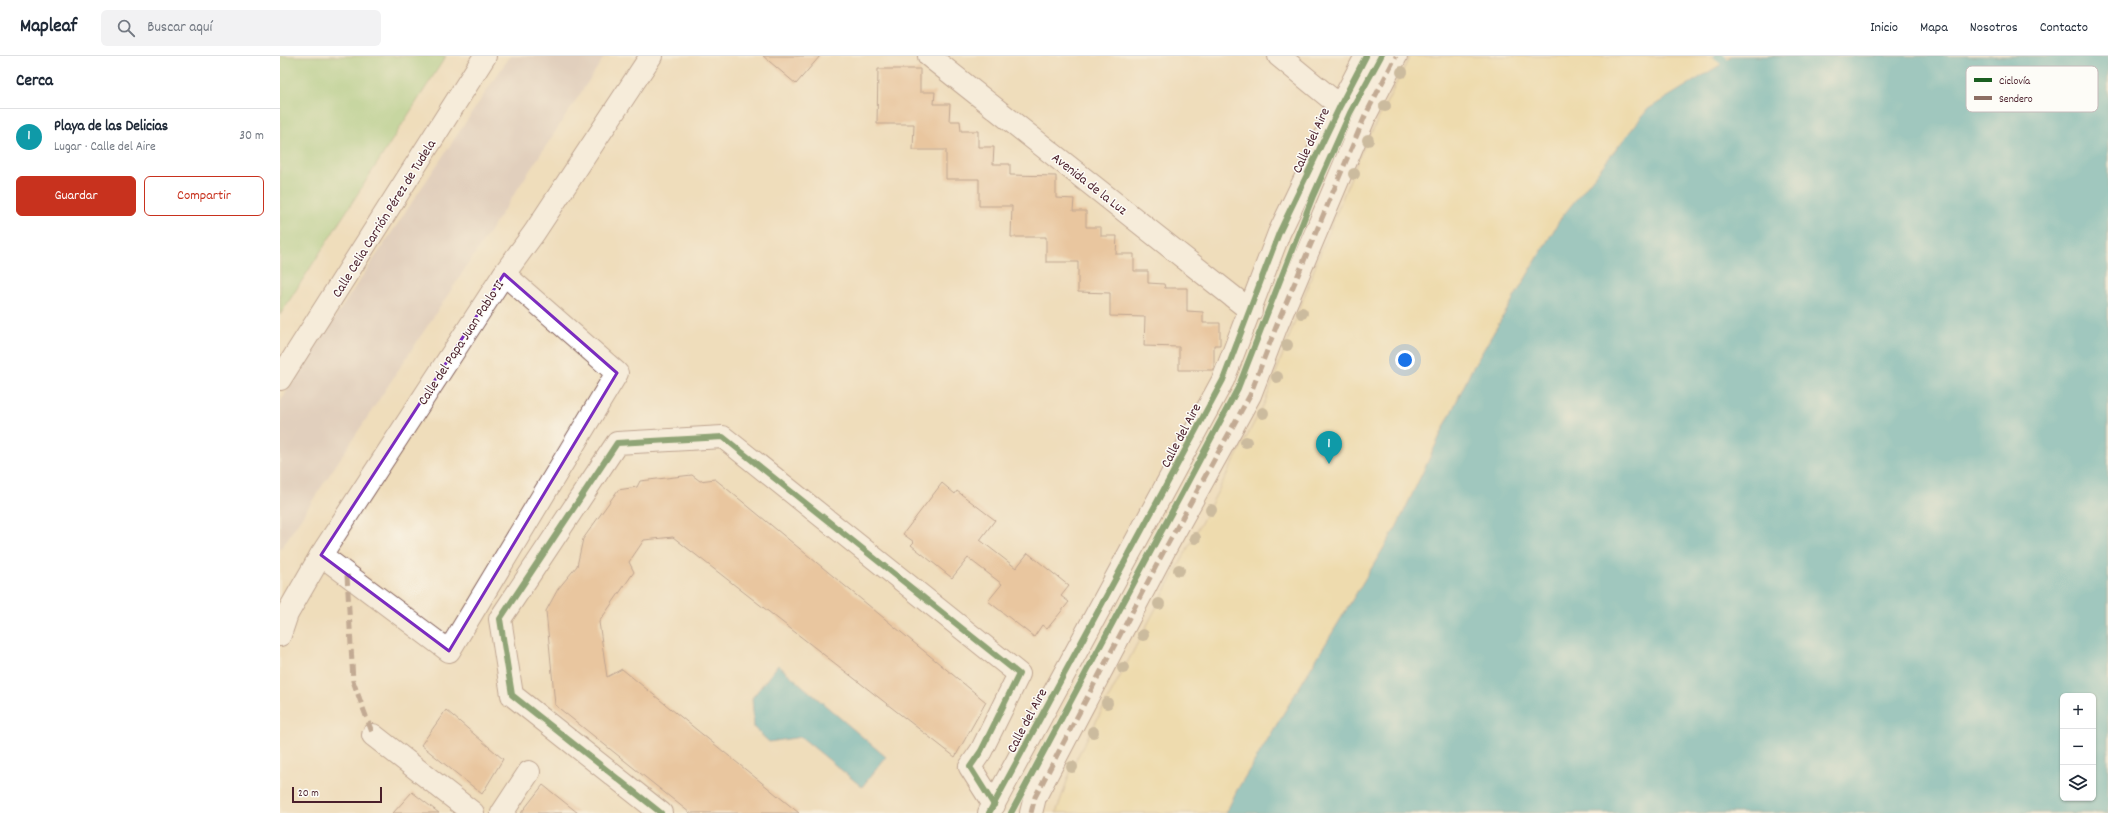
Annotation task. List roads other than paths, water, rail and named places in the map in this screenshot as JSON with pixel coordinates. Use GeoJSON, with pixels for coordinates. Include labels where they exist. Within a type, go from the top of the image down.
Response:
{"type":"FeatureCollection","features":[{"type":"Feature","properties":{"kind":"street","name":"Calle Celia Carrión Pérez de Tudela"},"geometry":{"type":"LineString","coordinates":[[280,379],[485,56]]}},
{"type":"Feature","properties":{"kind":"street","name":"Calle del Papa Juan Pablo II"},"geometry":{"type":"LineString","coordinates":[[280,635],[287,614],[320,555],[504,274],[534,233],[651,56]]}},
{"type":"Feature","properties":{"kind":"street","name":"Avenida de la Luz"},"geometry":{"type":"LineString","coordinates":[[929,56],[1250,310]]}},
{"type":"Feature","properties":{"kind":"street"},"geometry":{"type":"LineString","coordinates":[[1279,56],[1340,106]]}},
{"type":"Feature","properties":{"kind":"street","name":"Calle del Aire"},"geometry":{"type":"LineString","coordinates":[[991,809],[1223,380],[1279,233],[1340,106],[1366,56]]}},
{"type":"Feature","properties":{"kind":"street"},"geometry":{"type":"LineString","coordinates":[[1031,813],[1035,797],[1162,556],[1250,395],[1276,327],[1365,116],[1396,56]]}},
{"type":"Feature","properties":{"kind":"street"},"geometry":{"type":"LineString","coordinates":[[320,555],[449,651],[617,373],[504,274]]}},
{"type":"Feature","properties":{"kind":"street"},"geometry":{"type":"LineString","coordinates":[[661,813],[512,695],[500,619],[617,443],[723,437],[1019,674],[981,751],[970,767],[991,809]]}},
{"type":"Feature","properties":{"kind":"street"},"geometry":{"type":"LineString","coordinates":[[373,734],[473,813]]}},
{"type":"Feature","properties":{"kind":"street"},"geometry":{"type":"LineString","coordinates":[[502,813],[529,772]]}},
{"type":"Feature","properties":{"kind":"water"},"geometry":{"type":"Polygon","coordinates":[[[1731,56],[2108,56],[2108,813],[1226,813],[1237,790],[1397,526],[1471,371],[1561,218],[1648,109],[1725,62],[1731,56]]]}},
{"type":"Feature","properties":{"kind":"water"},"geometry":{"type":"Polygon","coordinates":[[[778,665],[886,757],[862,787],[801,737],[769,742],[754,728],[752,698],[778,665]]]}},
{"type":"Feature","properties":{"kind":"waterway"},"geometry":{"type":"LineString","coordinates":[[1718,56],[1725,62]]}},
{"type":"Feature","properties":{"kind":"place","name":"Playa de las Delicias"},"geometry":{"type":"Point","coordinates":[1329,464]}}]}
